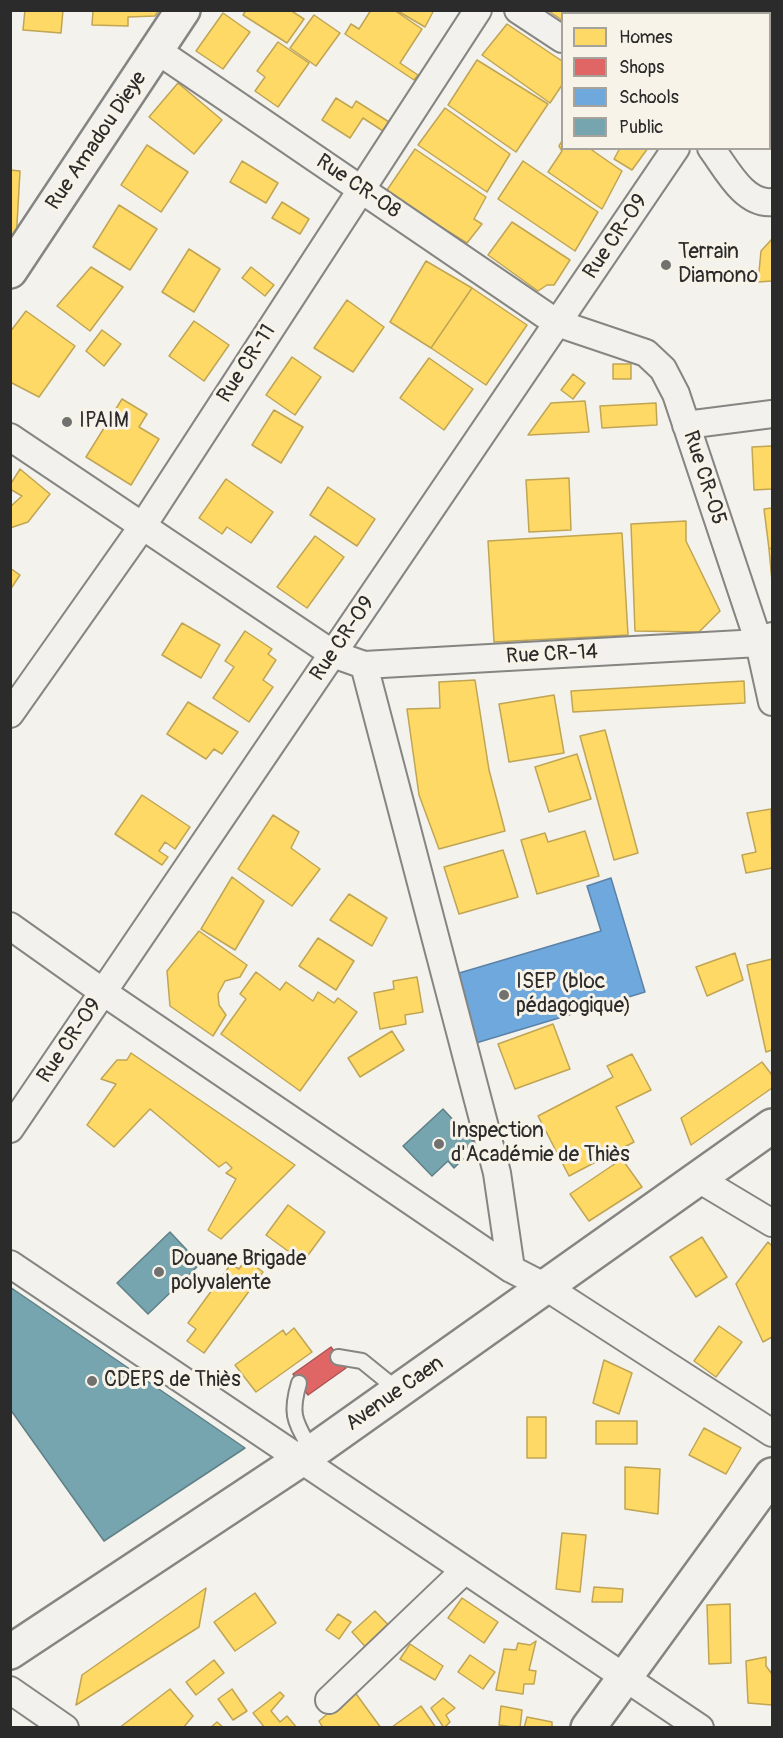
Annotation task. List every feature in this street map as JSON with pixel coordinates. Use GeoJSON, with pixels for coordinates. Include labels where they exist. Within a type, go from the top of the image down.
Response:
{"type":"FeatureCollection","features":[{"type":"Feature","properties":{"kind":"main road","name":"Rue Amadou Dieye"},"geometry":{"type":"LineString","coordinates":[[10,271],[158,51],[183,10]]}},
{"type":"Feature","properties":{"kind":"main road","name":"Avenue Caen"},"geometry":{"type":"LineString","coordinates":[[10,1652],[306,1456],[772,1126]]}},
{"type":"Feature","properties":{"kind":"main road"},"geometry":{"type":"LineString","coordinates":[[588,1728],[772,1475]]}},
{"type":"Feature","properties":{"kind":"street","name":"Rue CR-11"},"geometry":{"type":"LineString","coordinates":[[10,714],[142,527],[478,10]]}},
{"type":"Feature","properties":{"kind":"street"},"geometry":{"type":"LineString","coordinates":[[518,10],[561,38]]}},
{"type":"Feature","properties":{"kind":"street","name":"Rue CR-08"},"geometry":{"type":"LineString","coordinates":[[158,51],[557,323]]}},
{"type":"Feature","properties":{"kind":"street","name":"Rue CR-09"},"geometry":{"type":"LineString","coordinates":[[10,1129],[675,150]]}},
{"type":"Feature","properties":{"kind":"street"},"geometry":{"type":"LineString","coordinates":[[713,150],[748,196],[766,203],[772,202]]}},
{"type":"Feature","properties":{"kind":"street","name":"Rue CR-05"},"geometry":{"type":"LineString","coordinates":[[557,323],[646,353],[663,369],[676,394],[766,640],[772,702]]}},
{"type":"Feature","properties":{"kind":"street"},"geometry":{"type":"LineString","coordinates":[[686,425],[772,414]]}},
{"type":"Feature","properties":{"kind":"street","name":"Rue CR-14"},"geometry":{"type":"LineString","coordinates":[[10,437],[333,654],[364,665],[766,640]]}},
{"type":"Feature","properties":{"kind":"street"},"geometry":{"type":"LineString","coordinates":[[364,665],[497,1173],[511,1269]]}},
{"type":"Feature","properties":{"kind":"street"},"geometry":{"type":"LineString","coordinates":[[10,926],[511,1269],[546,1287],[772,1433]]}},
{"type":"Feature","properties":{"kind":"street"},"geometry":{"type":"LineString","coordinates":[[698,1178],[772,1223]]}},
{"type":"Feature","properties":{"kind":"street"},"geometry":{"type":"LineString","coordinates":[[10,1264],[306,1456],[465,1570],[700,1728]]}},
{"type":"Feature","properties":{"kind":"street"},"geometry":{"type":"LineString","coordinates":[[329,1700],[465,1570]]}},
{"type":"Feature","properties":{"kind":"street"},"geometry":{"type":"LineString","coordinates":[[10,1690],[65,1728]]}},
{"type":"Feature","properties":{"kind":"lane"},"geometry":{"type":"LineString","coordinates":[[338,1356],[362,1361],[399,1391]]}},
{"type":"Feature","properties":{"kind":"lane"},"geometry":{"type":"LineString","coordinates":[[299,1383],[292,1406],[306,1456]]}},
{"type":"Feature","properties":{"kind":"building: Homes"},"geometry":{"type":"Polygon","coordinates":[[[25,10],[63,10],[61,33],[23,30],[25,10]]]}},
{"type":"Feature","properties":{"kind":"building: Homes"},"geometry":{"type":"Polygon","coordinates":[[[93,10],[159,10],[155,16],[128,17],[128,26],[92,25],[93,10]]]}},
{"type":"Feature","properties":{"kind":"building: Homes"},"geometry":{"type":"Polygon","coordinates":[[[246,10],[290,10],[304,19],[287,43],[243,15],[246,10]]]}},
{"type":"Feature","properties":{"kind":"building: Homes"},"geometry":{"type":"Polygon","coordinates":[[[371,10],[394,10],[422,29],[400,63],[418,75],[414,80],[345,34],[351,24],[359,29],[371,10]]]}},
{"type":"Feature","properties":{"kind":"building: Homes"},"geometry":{"type":"Polygon","coordinates":[[[396,10],[434,10],[425,27],[396,10]]]}},
{"type":"Feature","properties":{"kind":"building: Homes"},"geometry":{"type":"Polygon","coordinates":[[[547,10],[577,10],[576,12],[561,12],[561,19],[547,10]]]}},
{"type":"Feature","properties":{"kind":"building: Homes"},"geometry":{"type":"Polygon","coordinates":[[[687,10],[710,10],[709,12],[686,12],[687,10]]]}},
{"type":"Feature","properties":{"kind":"building: Homes"},"geometry":{"type":"Polygon","coordinates":[[[223,13],[250,32],[223,69],[196,51],[223,13]]]}},
{"type":"Feature","properties":{"kind":"building: Homes"},"geometry":{"type":"Polygon","coordinates":[[[314,15],[340,33],[316,66],[290,48],[314,15]]]}},
{"type":"Feature","properties":{"kind":"building: Homes"},"geometry":{"type":"Polygon","coordinates":[[[507,24],[561,60],[561,86],[550,103],[482,55],[507,24]]]}},
{"type":"Feature","properties":{"kind":"building: Homes"},"geometry":{"type":"Polygon","coordinates":[[[278,42],[309,63],[278,107],[255,91],[265,77],[257,71],[278,42]]]}},
{"type":"Feature","properties":{"kind":"building: Homes"},"geometry":{"type":"Polygon","coordinates":[[[477,60],[548,104],[516,152],[448,105],[477,60]]]}},
{"type":"Feature","properties":{"kind":"building: Homes"},"geometry":{"type":"Polygon","coordinates":[[[178,83],[222,120],[194,154],[149,117],[178,83]]]}},
{"type":"Feature","properties":{"kind":"building: Homes"},"geometry":{"type":"Polygon","coordinates":[[[771,88],[772,88],[771,136],[771,88]]]}},
{"type":"Feature","properties":{"kind":"building: Homes"},"geometry":{"type":"Polygon","coordinates":[[[336,98],[352,108],[356,101],[389,122],[383,131],[363,118],[350,138],[322,120],[336,98]]]}},
{"type":"Feature","properties":{"kind":"building: Homes"},"geometry":{"type":"Polygon","coordinates":[[[445,108],[510,154],[487,192],[418,145],[445,108]]]}},
{"type":"Feature","properties":{"kind":"building: Homes"},"geometry":{"type":"Polygon","coordinates":[[[147,145],[188,172],[161,212],[121,185],[147,145]]]}},
{"type":"Feature","properties":{"kind":"building: Homes"},"geometry":{"type":"Polygon","coordinates":[[[415,149],[486,197],[474,219],[482,224],[467,243],[385,193],[415,149]]]}},
{"type":"Feature","properties":{"kind":"building: Homes"},"geometry":{"type":"Polygon","coordinates":[[[592,150],[622,171],[602,209],[548,172],[562,151],[592,150]]]}},
{"type":"Feature","properties":{"kind":"building: Homes"},"geometry":{"type":"Polygon","coordinates":[[[619,150],[647,150],[632,170],[614,159],[619,150]]]}},
{"type":"Feature","properties":{"kind":"building: Homes"},"geometry":{"type":"Polygon","coordinates":[[[242,161],[278,183],[266,203],[230,182],[242,161]]]}},
{"type":"Feature","properties":{"kind":"building: Homes"},"geometry":{"type":"Polygon","coordinates":[[[523,161],[598,212],[575,251],[498,199],[523,161]]]}},
{"type":"Feature","properties":{"kind":"building: Homes"},"geometry":{"type":"Polygon","coordinates":[[[10,170],[20,171],[16,242],[10,242],[10,170]]]}},
{"type":"Feature","properties":{"kind":"building: Homes"},"geometry":{"type":"Polygon","coordinates":[[[282,202],[309,219],[300,234],[272,218],[282,202]]]}},
{"type":"Feature","properties":{"kind":"building: Homes"},"geometry":{"type":"Polygon","coordinates":[[[119,205],[157,229],[130,270],[93,247],[119,205]]]}},
{"type":"Feature","properties":{"kind":"building: Homes"},"geometry":{"type":"Polygon","coordinates":[[[512,222],[570,260],[554,285],[547,285],[538,291],[488,255],[512,222]]]}},
{"type":"Feature","properties":{"kind":"building: Homes"},"geometry":{"type":"Polygon","coordinates":[[[772,239],[772,281],[758,282],[761,251],[772,239]]]}},
{"type":"Feature","properties":{"kind":"building: Homes"},"geometry":{"type":"Polygon","coordinates":[[[189,249],[220,269],[194,312],[162,292],[189,249]]]}},
{"type":"Feature","properties":{"kind":"building: Homes"},"geometry":{"type":"Polygon","coordinates":[[[426,261],[472,288],[431,348],[390,322],[426,261]]]}},
{"type":"Feature","properties":{"kind":"building: Homes"},"geometry":{"type":"Polygon","coordinates":[[[91,267],[123,287],[90,331],[57,306],[91,267]]]}},
{"type":"Feature","properties":{"kind":"building: Homes"},"geometry":{"type":"Polygon","coordinates":[[[251,267],[274,285],[265,296],[242,278],[251,267]]]}},
{"type":"Feature","properties":{"kind":"building: Homes"},"geometry":{"type":"Polygon","coordinates":[[[472,288],[527,325],[486,385],[431,348],[472,288]]]}},
{"type":"Feature","properties":{"kind":"building: Homes"},"geometry":{"type":"Polygon","coordinates":[[[347,300],[384,327],[353,372],[314,348],[347,300]]]}},
{"type":"Feature","properties":{"kind":"building: Homes"},"geometry":{"type":"Polygon","coordinates":[[[26,311],[75,346],[39,397],[10,382],[10,332],[26,311]]]}},
{"type":"Feature","properties":{"kind":"building: Homes"},"geometry":{"type":"Polygon","coordinates":[[[194,321],[229,345],[204,381],[169,356],[194,321]]]}},
{"type":"Feature","properties":{"kind":"building: Homes"},"geometry":{"type":"Polygon","coordinates":[[[102,330],[121,344],[104,366],[86,351],[102,330]]]}},
{"type":"Feature","properties":{"kind":"building: Homes"},"geometry":{"type":"Polygon","coordinates":[[[292,357],[321,377],[295,415],[266,395],[292,357]]]}},
{"type":"Feature","properties":{"kind":"building: Homes"},"geometry":{"type":"Polygon","coordinates":[[[429,358],[473,389],[444,430],[400,398],[429,358]]]}},
{"type":"Feature","properties":{"kind":"building: Homes"},"geometry":{"type":"Polygon","coordinates":[[[613,364],[631,364],[631,379],[613,379],[613,364]]]}},
{"type":"Feature","properties":{"kind":"building: Homes"},"geometry":{"type":"Polygon","coordinates":[[[573,374],[585,383],[573,399],[561,390],[573,374]]]}},
{"type":"Feature","properties":{"kind":"building: Homes"},"geometry":{"type":"Polygon","coordinates":[[[122,399],[147,414],[139,427],[159,439],[131,485],[86,457],[122,399]]]}},
{"type":"Feature","properties":{"kind":"building: Homes"},"geometry":{"type":"Polygon","coordinates":[[[585,401],[589,432],[528,435],[551,403],[585,401]]]}},
{"type":"Feature","properties":{"kind":"building: Homes"},"geometry":{"type":"Polygon","coordinates":[[[656,403],[657,425],[602,428],[600,406],[656,403]]]}},
{"type":"Feature","properties":{"kind":"building: Homes"},"geometry":{"type":"Polygon","coordinates":[[[274,410],[303,427],[281,463],[252,445],[274,410]]]}},
{"type":"Feature","properties":{"kind":"building: Homes"},"geometry":{"type":"Polygon","coordinates":[[[772,446],[772,489],[754,490],[752,447],[772,446]]]}},
{"type":"Feature","properties":{"kind":"building: Homes"},"geometry":{"type":"Polygon","coordinates":[[[20,469],[50,494],[28,522],[10,528],[10,507],[22,496],[10,489],[10,485],[20,469]]]}},
{"type":"Feature","properties":{"kind":"building: Homes"},"geometry":{"type":"Polygon","coordinates":[[[569,478],[571,530],[529,532],[526,480],[569,478]]]}},
{"type":"Feature","properties":{"kind":"building: Homes"},"geometry":{"type":"Polygon","coordinates":[[[226,479],[273,512],[251,543],[227,527],[222,534],[199,518],[226,479]]]}},
{"type":"Feature","properties":{"kind":"building: Homes"},"geometry":{"type":"Polygon","coordinates":[[[328,487],[375,519],[357,546],[310,515],[328,487]]]}},
{"type":"Feature","properties":{"kind":"building: Homes"},"geometry":{"type":"Polygon","coordinates":[[[772,508],[772,548],[769,549],[764,509],[772,508]]]}},
{"type":"Feature","properties":{"kind":"building: Homes"},"geometry":{"type":"Polygon","coordinates":[[[686,521],[686,541],[720,611],[699,632],[635,631],[631,524],[686,521]]]}},
{"type":"Feature","properties":{"kind":"building: Homes"},"geometry":{"type":"Polygon","coordinates":[[[622,533],[628,635],[494,642],[488,541],[622,533]]]}},
{"type":"Feature","properties":{"kind":"building: Homes"},"geometry":{"type":"Polygon","coordinates":[[[315,536],[344,557],[307,608],[277,587],[315,536]]]}},
{"type":"Feature","properties":{"kind":"building: Homes"},"geometry":{"type":"Polygon","coordinates":[[[772,548],[772,581],[769,549],[772,548]]]}},
{"type":"Feature","properties":{"kind":"building: Homes"},"geometry":{"type":"Polygon","coordinates":[[[10,568],[20,575],[10,590],[10,568]]]}},
{"type":"Feature","properties":{"kind":"building: Homes"},"geometry":{"type":"Polygon","coordinates":[[[182,623],[220,645],[201,678],[162,655],[182,623]]]}},
{"type":"Feature","properties":{"kind":"building: Homes"},"geometry":{"type":"Polygon","coordinates":[[[245,631],[272,649],[268,654],[276,660],[263,680],[273,687],[249,722],[213,698],[234,667],[225,661],[245,631]]]}},
{"type":"Feature","properties":{"kind":"building: Homes"},"geometry":{"type":"Polygon","coordinates":[[[475,680],[489,770],[505,831],[439,849],[419,795],[407,709],[440,708],[439,682],[475,680]]]}},
{"type":"Feature","properties":{"kind":"building: Homes"},"geometry":{"type":"Polygon","coordinates":[[[744,681],[745,703],[573,712],[571,691],[744,681]]]}},
{"type":"Feature","properties":{"kind":"building: Homes"},"geometry":{"type":"Polygon","coordinates":[[[554,695],[564,753],[509,762],[499,704],[554,695]]]}},
{"type":"Feature","properties":{"kind":"building: Homes"},"geometry":{"type":"Polygon","coordinates":[[[188,702],[238,732],[222,754],[214,749],[206,759],[167,734],[188,702]]]}},
{"type":"Feature","properties":{"kind":"building: Homes"},"geometry":{"type":"Polygon","coordinates":[[[605,730],[638,853],[614,860],[580,736],[605,730]]]}},
{"type":"Feature","properties":{"kind":"building: Homes"},"geometry":{"type":"Polygon","coordinates":[[[577,754],[591,799],[549,812],[535,767],[577,754]]]}},
{"type":"Feature","properties":{"kind":"building: Homes"},"geometry":{"type":"Polygon","coordinates":[[[142,795],[190,827],[175,849],[165,842],[159,851],[168,857],[162,865],[115,834],[142,795]]]}},
{"type":"Feature","properties":{"kind":"building: Homes"},"geometry":{"type":"Polygon","coordinates":[[[771,809],[772,868],[746,873],[742,855],[756,852],[747,813],[771,809]]]}},
{"type":"Feature","properties":{"kind":"building: Homes"},"geometry":{"type":"Polygon","coordinates":[[[273,815],[299,832],[291,848],[320,869],[292,906],[238,869],[273,815]]]}},
{"type":"Feature","properties":{"kind":"building: Homes"},"geometry":{"type":"Polygon","coordinates":[[[585,831],[599,876],[537,894],[521,840],[545,833],[548,842],[585,831]]]}},
{"type":"Feature","properties":{"kind":"building: Homes"},"geometry":{"type":"Polygon","coordinates":[[[503,850],[518,897],[459,914],[444,867],[503,850]]]}},
{"type":"Feature","properties":{"kind":"building: Homes"},"geometry":{"type":"Polygon","coordinates":[[[232,877],[264,901],[235,950],[201,929],[232,877]]]}},
{"type":"Feature","properties":{"kind":"building: Homes"},"geometry":{"type":"Polygon","coordinates":[[[349,894],[387,918],[372,946],[330,920],[349,894]]]}},
{"type":"Feature","properties":{"kind":"building: Homes"},"geometry":{"type":"Polygon","coordinates":[[[199,931],[247,965],[240,977],[225,981],[218,994],[219,1005],[226,1015],[213,1036],[170,1006],[167,971],[199,931]]]}},
{"type":"Feature","properties":{"kind":"building: Homes"},"geometry":{"type":"Polygon","coordinates":[[[318,938],[354,961],[336,990],[299,966],[318,938]]]}},
{"type":"Feature","properties":{"kind":"building: Homes"},"geometry":{"type":"Polygon","coordinates":[[[735,953],[743,980],[707,996],[696,967],[735,953]]]}},
{"type":"Feature","properties":{"kind":"building: Homes"},"geometry":{"type":"Polygon","coordinates":[[[772,959],[772,1050],[766,1052],[747,965],[772,959]]]}},
{"type":"Feature","properties":{"kind":"building: Homes"},"geometry":{"type":"Polygon","coordinates":[[[256,972],[280,990],[286,982],[313,1001],[318,992],[334,1003],[338,998],[357,1012],[300,1091],[221,1034],[246,999],[240,994],[256,972]]]}},
{"type":"Feature","properties":{"kind":"building: Homes"},"geometry":{"type":"Polygon","coordinates":[[[417,977],[423,1012],[405,1015],[406,1024],[380,1029],[374,993],[394,989],[393,981],[417,977]]]}},
{"type":"Feature","properties":{"kind":"building: Homes"},"geometry":{"type":"Polygon","coordinates":[[[553,1024],[570,1069],[515,1089],[498,1044],[553,1024]]]}},
{"type":"Feature","properties":{"kind":"building: Homes"},"geometry":{"type":"Polygon","coordinates":[[[392,1031],[404,1050],[360,1077],[348,1058],[392,1031]]]}},
{"type":"Feature","properties":{"kind":"building: Homes"},"geometry":{"type":"Polygon","coordinates":[[[131,1053],[295,1165],[221,1239],[208,1230],[236,1179],[226,1173],[232,1168],[226,1162],[219,1167],[150,1109],[114,1147],[87,1125],[116,1084],[101,1079],[117,1060],[127,1060],[131,1053]]]}},
{"type":"Feature","properties":{"kind":"building: Homes"},"geometry":{"type":"Polygon","coordinates":[[[632,1054],[651,1090],[616,1107],[634,1142],[569,1176],[538,1116],[613,1077],[607,1066],[632,1054]]]}},
{"type":"Feature","properties":{"kind":"building: Homes"},"geometry":{"type":"Polygon","coordinates":[[[762,1062],[772,1075],[772,1088],[691,1145],[681,1118],[762,1062]]]}},
{"type":"Feature","properties":{"kind":"building: Homes"},"geometry":{"type":"Polygon","coordinates":[[[622,1159],[642,1187],[589,1221],[570,1194],[622,1159]]]}},
{"type":"Feature","properties":{"kind":"building: Homes"},"geometry":{"type":"Polygon","coordinates":[[[288,1205],[325,1232],[303,1262],[266,1235],[288,1205]]]}},
{"type":"Feature","properties":{"kind":"building: Homes"},"geometry":{"type":"Polygon","coordinates":[[[702,1237],[727,1277],[696,1297],[670,1257],[702,1237]]]}},
{"type":"Feature","properties":{"kind":"building: Homes"},"geometry":{"type":"Polygon","coordinates":[[[768,1242],[772,1246],[772,1337],[763,1342],[736,1284],[768,1242]]]}},
{"type":"Feature","properties":{"kind":"building: Homes"},"geometry":{"type":"Polygon","coordinates":[[[246,1259],[263,1272],[204,1353],[187,1341],[196,1329],[188,1323],[231,1264],[239,1269],[246,1259]]]}},
{"type":"Feature","properties":{"kind":"building: Homes"},"geometry":{"type":"Polygon","coordinates":[[[719,1326],[742,1342],[716,1377],[694,1361],[719,1326]]]}},
{"type":"Feature","properties":{"kind":"building: Homes"},"geometry":{"type":"Polygon","coordinates":[[[294,1328],[312,1352],[256,1392],[235,1365],[283,1330],[286,1335],[294,1328]]]}},
{"type":"Feature","properties":{"kind":"building: Homes"},"geometry":{"type":"Polygon","coordinates":[[[604,1360],[632,1373],[619,1414],[593,1403],[604,1360]]]}},
{"type":"Feature","properties":{"kind":"building: Homes"},"geometry":{"type":"Polygon","coordinates":[[[527,1417],[546,1417],[546,1458],[527,1458],[527,1417]]]}},
{"type":"Feature","properties":{"kind":"building: Homes"},"geometry":{"type":"Polygon","coordinates":[[[596,1421],[637,1421],[637,1444],[596,1444],[596,1421]]]}},
{"type":"Feature","properties":{"kind":"building: Homes"},"geometry":{"type":"Polygon","coordinates":[[[704,1428],[741,1448],[726,1474],[689,1455],[704,1428]]]}},
{"type":"Feature","properties":{"kind":"building: Homes"},"geometry":{"type":"Polygon","coordinates":[[[625,1467],[660,1469],[658,1514],[625,1509],[625,1467]]]}},
{"type":"Feature","properties":{"kind":"building: Homes"},"geometry":{"type":"Polygon","coordinates":[[[562,1533],[586,1535],[580,1592],[556,1589],[562,1533]]]}},
{"type":"Feature","properties":{"kind":"building: Homes"},"geometry":{"type":"Polygon","coordinates":[[[594,1587],[623,1589],[622,1602],[592,1602],[594,1587]]]}},
{"type":"Feature","properties":{"kind":"building: Homes"},"geometry":{"type":"Polygon","coordinates":[[[206,1588],[199,1627],[76,1705],[82,1675],[206,1588]]]}},
{"type":"Feature","properties":{"kind":"building: Homes"},"geometry":{"type":"Polygon","coordinates":[[[255,1593],[276,1623],[235,1651],[214,1622],[255,1593]]]}},
{"type":"Feature","properties":{"kind":"building: Homes"},"geometry":{"type":"Polygon","coordinates":[[[462,1598],[498,1622],[484,1643],[448,1618],[462,1598]]]}},
{"type":"Feature","properties":{"kind":"building: Homes"},"geometry":{"type":"Polygon","coordinates":[[[730,1604],[731,1663],[709,1664],[707,1605],[730,1604]]]}},
{"type":"Feature","properties":{"kind":"building: Homes"},"geometry":{"type":"Polygon","coordinates":[[[375,1611],[395,1632],[371,1653],[352,1632],[375,1611]]]}},
{"type":"Feature","properties":{"kind":"building: Homes"},"geometry":{"type":"Polygon","coordinates":[[[338,1614],[351,1622],[339,1639],[326,1630],[338,1614]]]}},
{"type":"Feature","properties":{"kind":"building: Homes"},"geometry":{"type":"Polygon","coordinates":[[[536,1641],[529,1670],[536,1671],[534,1684],[524,1684],[523,1694],[496,1690],[504,1649],[516,1650],[518,1643],[530,1645],[536,1641]]]}},
{"type":"Feature","properties":{"kind":"building: Homes"},"geometry":{"type":"Polygon","coordinates":[[[410,1644],[443,1666],[435,1680],[400,1659],[410,1644]]]}},
{"type":"Feature","properties":{"kind":"building: Homes"},"geometry":{"type":"Polygon","coordinates":[[[470,1655],[495,1672],[483,1689],[458,1672],[470,1655]]]}},
{"type":"Feature","properties":{"kind":"building: Homes"},"geometry":{"type":"Polygon","coordinates":[[[766,1657],[766,1666],[772,1674],[772,1705],[748,1703],[746,1661],[766,1657]]]}},
{"type":"Feature","properties":{"kind":"building: Homes"},"geometry":{"type":"Polygon","coordinates":[[[214,1660],[224,1673],[196,1695],[186,1682],[214,1660]]]}},
{"type":"Feature","properties":{"kind":"building: Homes"},"geometry":{"type":"Polygon","coordinates":[[[170,1689],[193,1716],[183,1728],[119,1728],[170,1689]]]}},
{"type":"Feature","properties":{"kind":"building: Homes"},"geometry":{"type":"Polygon","coordinates":[[[232,1689],[247,1711],[233,1720],[218,1699],[232,1689]]]}},
{"type":"Feature","properties":{"kind":"building: Homes"},"geometry":{"type":"Polygon","coordinates":[[[354,1691],[381,1728],[323,1728],[319,1721],[354,1691]]]}},
{"type":"Feature","properties":{"kind":"building: Homes"},"geometry":{"type":"Polygon","coordinates":[[[280,1692],[284,1696],[271,1711],[280,1722],[287,1716],[297,1728],[265,1728],[253,1713],[280,1692]]]}},
{"type":"Feature","properties":{"kind":"building: Homes"},"geometry":{"type":"Polygon","coordinates":[[[443,1698],[455,1708],[446,1715],[450,1722],[444,1728],[431,1708],[443,1698]]]}},
{"type":"Feature","properties":{"kind":"building: Homes"},"geometry":{"type":"Polygon","coordinates":[[[421,1706],[436,1728],[392,1727],[421,1706]]]}},
{"type":"Feature","properties":{"kind":"building: Homes"},"geometry":{"type":"Polygon","coordinates":[[[501,1706],[522,1710],[520,1728],[499,1725],[501,1706]]]}},
{"type":"Feature","properties":{"kind":"building: Homes"},"geometry":{"type":"Polygon","coordinates":[[[527,1717],[552,1722],[552,1728],[524,1728],[527,1717]]]}},
{"type":"Feature","properties":{"kind":"building: Homes"},"geometry":{"type":"Polygon","coordinates":[[[217,1722],[224,1728],[210,1728],[217,1722]]]}},
{"type":"Feature","properties":{"kind":"building: Shops"},"geometry":{"type":"Polygon","coordinates":[[[331,1347],[346,1368],[308,1395],[293,1374],[331,1347]]]}},
{"type":"Feature","properties":{"kind":"building: Schools"},"geometry":{"type":"Polygon","coordinates":[[[611,878],[645,992],[476,1043],[456,974],[601,931],[587,886],[611,878]]]}},
{"type":"Feature","properties":{"kind":"building: Public","name":"Inspection d'Académie de Thiès"},"geometry":{"type":"Polygon","coordinates":[[[443,1109],[474,1142],[459,1155],[463,1159],[454,1168],[448,1161],[432,1176],[403,1146],[443,1109]]]}},
{"type":"Feature","properties":{"kind":"building: Public"},"geometry":{"type":"Polygon","coordinates":[[[170,1232],[200,1264],[148,1314],[117,1283],[170,1232]]]}},
{"type":"Feature","properties":{"kind":"building: Public","name":"CDEPS de Thiès"},"geometry":{"type":"Polygon","coordinates":[[[10,1287],[245,1448],[104,1541],[10,1409],[10,1287]]]}},
{"type":"Feature","properties":{"kind":"place","name":"Terrain Diamono"},"geometry":{"type":"Point","coordinates":[666,265]}},
{"type":"Feature","properties":{"kind":"place","name":"IPAIM"},"geometry":{"type":"Point","coordinates":[67,422]}},
{"type":"Feature","properties":{"kind":"place","name":"ISEP (bloc pédagogique)"},"geometry":{"type":"Point","coordinates":[504,995]}},
{"type":"Feature","properties":{"kind":"place","name":"Inspection d'Académie de Thiès"},"geometry":{"type":"Point","coordinates":[439,1144]}},
{"type":"Feature","properties":{"kind":"place","name":"Douane Brigade polyvalente"},"geometry":{"type":"Point","coordinates":[159,1272]}},
{"type":"Feature","properties":{"kind":"place","name":"CDEPS de Thiès"},"geometry":{"type":"Point","coordinates":[92,1381]}}]}
